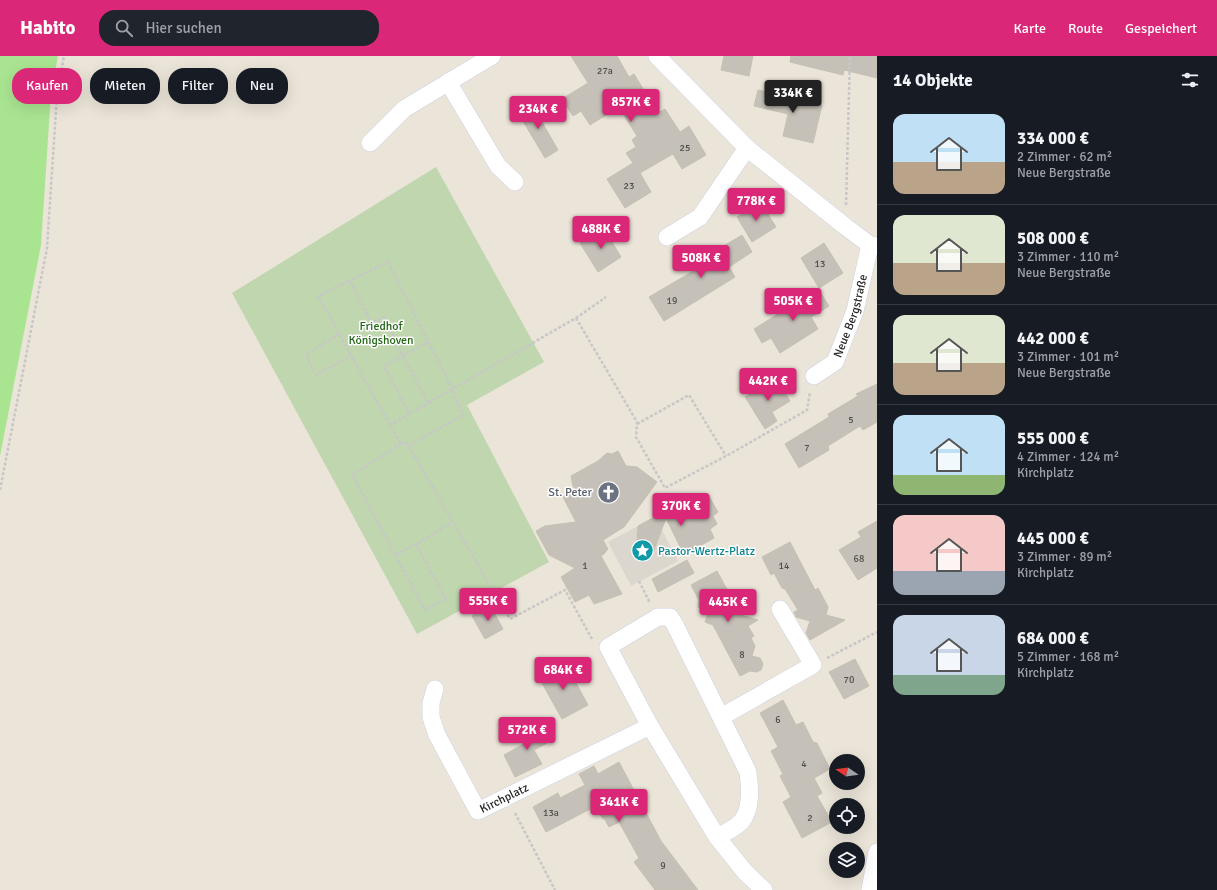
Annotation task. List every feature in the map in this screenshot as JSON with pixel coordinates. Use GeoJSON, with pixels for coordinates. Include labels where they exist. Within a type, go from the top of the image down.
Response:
{"type":"FeatureCollection","features":[{"type":"Feature","properties":{"kind":"street"},"geometry":{"type":"LineString","coordinates":[[370,143],[404,109],[492,56]]}},
{"type":"Feature","properties":{"kind":"street","name":"Neue Bergstraße"},"geometry":{"type":"LineString","coordinates":[[657,56],[747,148],[846,227],[874,245],[855,312],[835,362],[814,376]]}},
{"type":"Feature","properties":{"kind":"street"},"geometry":{"type":"LineString","coordinates":[[448,82],[498,166],[515,182]]}},
{"type":"Feature","properties":{"kind":"street"},"geometry":{"type":"LineString","coordinates":[[667,236],[700,217],[747,148]]}},
{"type":"Feature","properties":{"kind":"street"},"geometry":{"type":"LineString","coordinates":[[721,716],[813,665],[780,609]]}},
{"type":"Feature","properties":{"kind":"street"},"geometry":{"type":"LineString","coordinates":[[717,837],[741,822],[746,813],[750,792],[748,772],[675,625],[670,617],[658,617],[608,647],[650,726],[717,837],[745,872],[764,890]]}},
{"type":"Feature","properties":{"kind":"street","name":"Kirchplatz"},"geometry":{"type":"LineString","coordinates":[[435,689],[431,703],[431,718],[437,736],[478,812],[650,726]]}},
{"type":"Feature","properties":{"kind":"street"},"geometry":{"type":"LineString","coordinates":[[870,890],[877,852]]}},
{"type":"Feature","properties":{"kind":"path"},"geometry":{"type":"LineString","coordinates":[[0,490],[47,248],[57,95],[64,56]]}},
{"type":"Feature","properties":{"kind":"path"},"geometry":{"type":"LineString","coordinates":[[846,227],[850,56]]}},
{"type":"Feature","properties":{"kind":"path"},"geometry":{"type":"LineString","coordinates":[[400,444],[318,296],[388,262],[452,389],[463,415],[408,446]]}},
{"type":"Feature","properties":{"kind":"path"},"geometry":{"type":"LineString","coordinates":[[350,281],[371,323],[384,317],[428,403]]}},
{"type":"Feature","properties":{"kind":"path"},"geometry":{"type":"LineString","coordinates":[[390,425],[576,318],[606,297]]}},
{"type":"Feature","properties":{"kind":"path"},"geometry":{"type":"LineString","coordinates":[[576,318],[637,422],[636,437],[665,488],[726,456],[807,410],[814,376]]}},
{"type":"Feature","properties":{"kind":"path"},"geometry":{"type":"LineString","coordinates":[[339,334],[306,355],[316,375],[351,356]]}},
{"type":"Feature","properties":{"kind":"path"},"geometry":{"type":"LineString","coordinates":[[409,414],[384,366],[428,342]]}},
{"type":"Feature","properties":{"kind":"path"},"geometry":{"type":"LineString","coordinates":[[637,424],[689,395],[726,456]]}},
{"type":"Feature","properties":{"kind":"path"},"geometry":{"type":"LineString","coordinates":[[416,544],[446,599],[425,610],[352,475],[400,444],[406,442],[510,619],[565,590],[599,652],[608,647]]}},
{"type":"Feature","properties":{"kind":"path"},"geometry":{"type":"LineString","coordinates":[[396,556],[453,522]]}},
{"type":"Feature","properties":{"kind":"path"},"geometry":{"type":"LineString","coordinates":[[639,582],[658,617]]}},
{"type":"Feature","properties":{"kind":"path"},"geometry":{"type":"LineString","coordinates":[[813,665],[877,632]]}},
{"type":"Feature","properties":{"kind":"path"},"geometry":{"type":"LineString","coordinates":[[506,797],[555,890]]}},
{"type":"Feature","properties":{"kind":"green space"},"geometry":{"type":"Polygon","coordinates":[[[0,56],[58,56],[56,68],[12,68],[12,104],[50,104],[41,245],[0,456],[0,56]]]}},
{"type":"Feature","properties":{"kind":"green space","name":"Friedhof Königshoven"},"geometry":{"type":"Polygon","coordinates":[[[436,167],[544,362],[467,405],[549,562],[417,634],[232,293],[436,167]]]}},
{"type":"Feature","properties":{"kind":"shaded area","name":"Pastor-Wertz-Platz"},"geometry":{"type":"Polygon","coordinates":[[[655,517],[678,561],[631,586],[608,542],[655,517]]]}},
{"type":"Feature","properties":{"kind":"building"},"geometry":{"type":"Polygon","coordinates":[[[571,56],[617,56],[629,77],[634,74],[658,113],[665,109],[680,132],[689,126],[706,155],[682,169],[673,154],[640,173],[651,192],[625,208],[607,179],[633,163],[626,153],[636,147],[632,140],[637,136],[619,107],[590,125],[581,111],[573,116],[562,99],[588,83],[571,56]]]}},
{"type":"Feature","properties":{"kind":"building"},"geometry":{"type":"Polygon","coordinates":[[[724,56],[753,56],[749,76],[721,70],[724,56]]]}},
{"type":"Feature","properties":{"kind":"building"},"geometry":{"type":"Polygon","coordinates":[[[791,56],[877,56],[877,78],[844,70],[843,75],[790,62],[791,56]]]}},
{"type":"Feature","properties":{"kind":"building"},"geometry":{"type":"Polygon","coordinates":[[[758,90],[776,94],[776,90],[794,95],[793,98],[822,105],[813,143],[783,136],[788,114],[754,106],[758,90]]]}},
{"type":"Feature","properties":{"kind":"building"},"geometry":{"type":"Polygon","coordinates":[[[531,103],[558,150],[545,158],[517,111],[531,103]]]}},
{"type":"Feature","properties":{"kind":"building"},"geometry":{"type":"Polygon","coordinates":[[[761,203],[776,227],[752,242],[737,217],[761,203]]]}},
{"type":"Feature","properties":{"kind":"building"},"geometry":{"type":"Polygon","coordinates":[[[604,229],[621,257],[598,272],[580,243],[604,229]]]}},
{"type":"Feature","properties":{"kind":"building"},"geometry":{"type":"Polygon","coordinates":[[[742,235],[752,252],[729,267],[735,277],[664,321],[649,297],[695,270],[692,265],[742,235]]]}},
{"type":"Feature","properties":{"kind":"building"},"geometry":{"type":"Polygon","coordinates":[[[824,243],[843,273],[819,288],[801,258],[824,243]]]}},
{"type":"Feature","properties":{"kind":"building"},"geometry":{"type":"Polygon","coordinates":[[[818,289],[829,306],[811,317],[818,329],[780,353],[771,338],[762,343],[754,329],[818,289]]]}},
{"type":"Feature","properties":{"kind":"building"},"geometry":{"type":"Polygon","coordinates":[[[776,378],[790,401],[772,412],[777,421],[765,429],[745,397],[776,378]]]}},
{"type":"Feature","properties":{"kind":"building"},"geometry":{"type":"Polygon","coordinates":[[[877,384],[877,422],[863,430],[860,426],[828,446],[829,450],[799,468],[785,444],[829,417],[828,414],[858,396],[856,394],[877,384]]]}},
{"type":"Feature","properties":{"kind":"building"},"geometry":{"type":"Polygon","coordinates":[[[618,451],[626,466],[637,467],[657,482],[624,527],[603,540],[608,549],[601,556],[622,594],[594,604],[589,595],[575,602],[561,577],[575,568],[549,555],[536,531],[545,526],[576,522],[563,497],[575,490],[571,476],[598,461],[607,453],[612,454],[618,451]]]}},
{"type":"Feature","properties":{"kind":"building"},"geometry":{"type":"Polygon","coordinates":[[[708,495],[718,512],[713,516],[717,524],[710,529],[714,538],[684,555],[666,518],[708,495]]]}},
{"type":"Feature","properties":{"kind":"building"},"geometry":{"type":"Polygon","coordinates":[[[669,509],[651,558],[642,555],[637,545],[638,526],[669,509]]]}},
{"type":"Feature","properties":{"kind":"building"},"geometry":{"type":"Polygon","coordinates":[[[877,521],[877,568],[858,580],[839,550],[861,537],[858,532],[877,521]]]}},
{"type":"Feature","properties":{"kind":"building"},"geometry":{"type":"Polygon","coordinates":[[[790,542],[815,590],[818,588],[828,607],[826,615],[845,620],[810,640],[806,633],[810,621],[796,617],[794,612],[798,610],[785,589],[782,588],[774,573],[771,575],[762,557],[790,542]]]}},
{"type":"Feature","properties":{"kind":"building"},"geometry":{"type":"Polygon","coordinates":[[[687,560],[694,573],[658,592],[652,579],[687,560]]]}},
{"type":"Feature","properties":{"kind":"building"},"geometry":{"type":"Polygon","coordinates":[[[717,571],[741,615],[758,620],[748,626],[754,636],[751,638],[755,646],[752,656],[760,658],[763,664],[761,670],[756,672],[750,671],[740,676],[713,625],[705,622],[709,611],[698,607],[699,600],[691,585],[717,571]]]}},
{"type":"Feature","properties":{"kind":"building"},"geometry":{"type":"Polygon","coordinates":[[[490,605],[503,629],[485,639],[472,616],[490,605]]]}},
{"type":"Feature","properties":{"kind":"building"},"geometry":{"type":"Polygon","coordinates":[[[855,659],[869,686],[844,699],[829,672],[855,659]]]}},
{"type":"Feature","properties":{"kind":"building"},"geometry":{"type":"Polygon","coordinates":[[[556,664],[561,674],[569,670],[588,705],[562,719],[537,674],[556,664]]]}},
{"type":"Feature","properties":{"kind":"building"},"geometry":{"type":"Polygon","coordinates":[[[783,700],[796,725],[803,722],[813,742],[817,743],[829,767],[829,770],[814,778],[822,793],[817,796],[829,817],[829,824],[802,838],[783,802],[791,797],[780,776],[783,774],[771,751],[778,747],[760,713],[783,700]]]}},
{"type":"Feature","properties":{"kind":"building"},"geometry":{"type":"Polygon","coordinates":[[[535,721],[547,743],[534,750],[542,764],[515,777],[504,755],[529,741],[522,728],[535,721]]]}},
{"type":"Feature","properties":{"kind":"building"},"geometry":{"type":"Polygon","coordinates":[[[619,762],[661,841],[698,890],[655,890],[634,862],[639,858],[619,822],[609,827],[596,806],[546,832],[533,807],[558,793],[560,798],[585,785],[579,774],[594,766],[598,774],[619,762]]]}},
{"type":"Feature","properties":{"kind":"place","name":"St. Peter"},"geometry":{"type":"Point","coordinates":[608,492]}},
{"type":"Feature","properties":{"kind":"place","name":"Pastor-Wertz-Platz"},"geometry":{"type":"Point","coordinates":[643,551]}}]}
